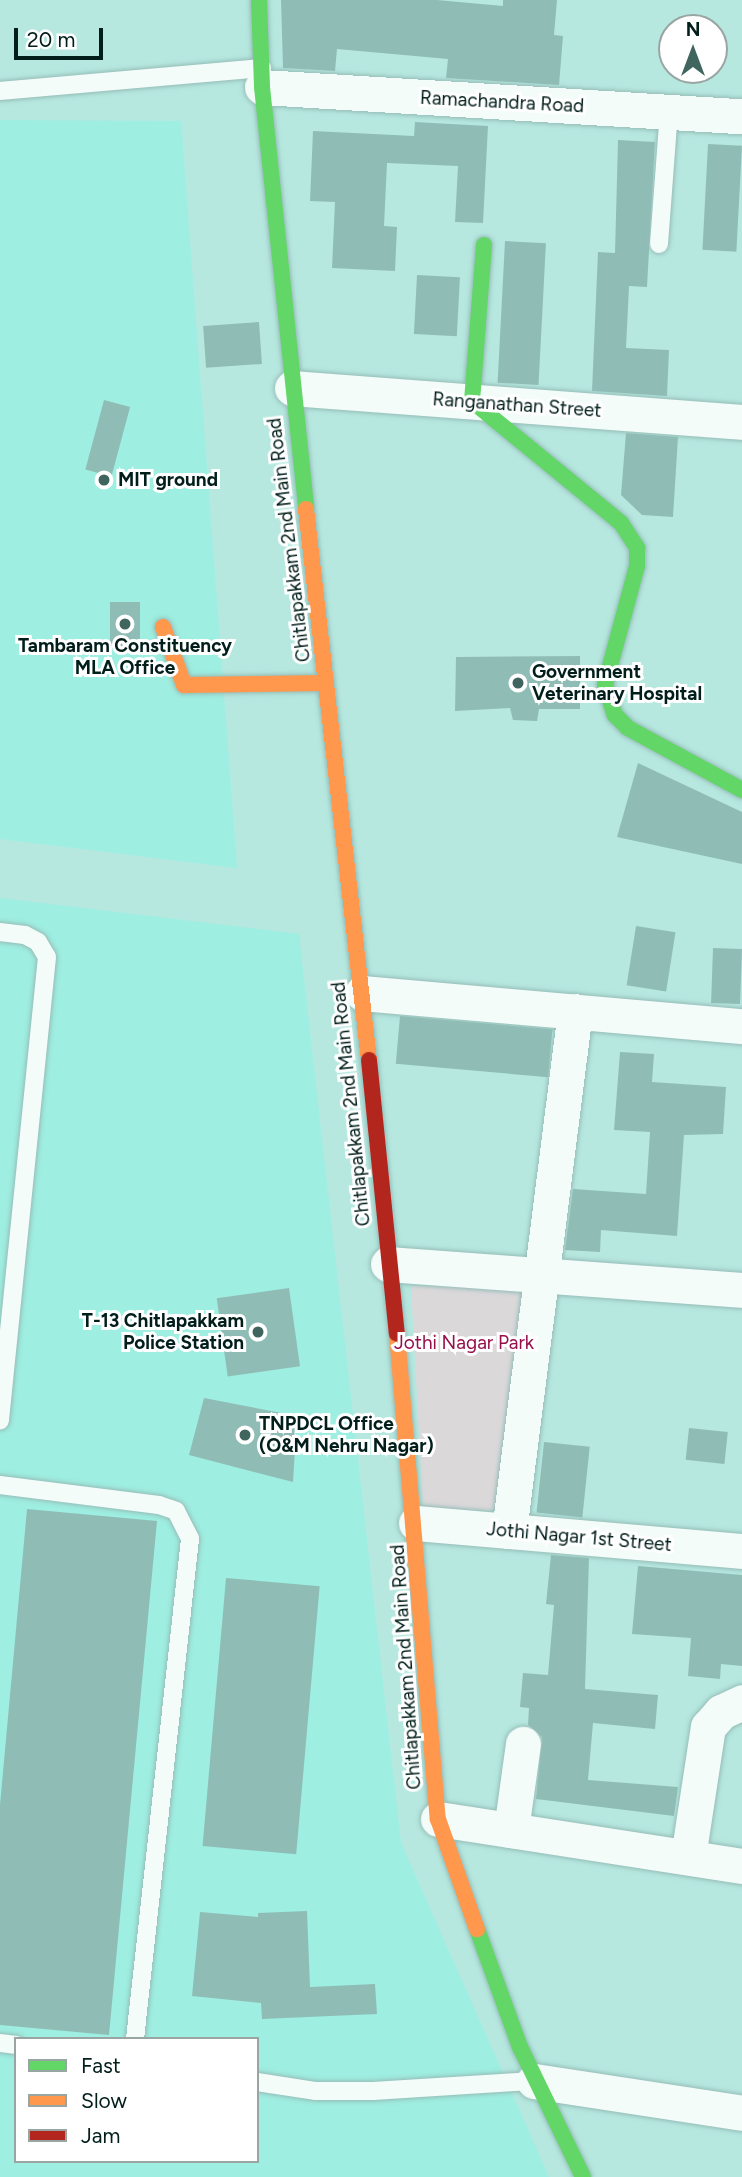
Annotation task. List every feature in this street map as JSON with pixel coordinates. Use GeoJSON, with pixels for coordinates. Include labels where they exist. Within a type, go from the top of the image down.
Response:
{"type":"FeatureCollection","features":[{"type":"Feature","properties":{"kind":"main road","name":"Chitlapakkam 2nd Main Road"},"geometry":{"type":"LineString","coordinates":[[259,0],[262,77],[292,388],[362,993],[416,1523],[438,1819],[534,2081],[583,2177]]}},
{"type":"Feature","properties":{"kind":"main road"},"geometry":{"type":"LineString","coordinates":[[484,245],[472,401],[621,523],[637,548],[637,566],[605,685],[615,715],[628,728],[742,790]]}},
{"type":"Feature","properties":{"kind":"main road"},"geometry":{"type":"LineString","coordinates":[[163,627],[184,685],[326,683]]}},
{"type":"Feature","properties":{"kind":"street","name":"Ramachandra Road"},"geometry":{"type":"LineString","coordinates":[[262,77],[742,116]]}},
{"type":"Feature","properties":{"kind":"street","name":"Ranganathan Street"},"geometry":{"type":"LineString","coordinates":[[292,388],[742,422]]}},
{"type":"Feature","properties":{"kind":"street"},"geometry":{"type":"LineString","coordinates":[[362,993],[742,1026]]}},
{"type":"Feature","properties":{"kind":"street"},"geometry":{"type":"LineString","coordinates":[[509,1531],[539,1275],[575,1012]]}},
{"type":"Feature","properties":{"kind":"street"},"geometry":{"type":"LineString","coordinates":[[388,1264],[742,1290]]}},
{"type":"Feature","properties":{"kind":"street","name":"Jothi Nagar 1st Street"},"geometry":{"type":"LineString","coordinates":[[416,1523],[742,1551]]}},
{"type":"Feature","properties":{"kind":"street"},"geometry":{"type":"LineString","coordinates":[[688,1857],[708,1727],[721,1712],[742,1702]]}},
{"type":"Feature","properties":{"kind":"street"},"geometry":{"type":"LineString","coordinates":[[510,1830],[523,1744]]}},
{"type":"Feature","properties":{"kind":"street"},"geometry":{"type":"LineString","coordinates":[[438,1819],[742,1866]]}},
{"type":"Feature","properties":{"kind":"street"},"geometry":{"type":"LineString","coordinates":[[534,2081],[742,2113]]}},
{"type":"Feature","properties":{"kind":"lane"},"geometry":{"type":"LineString","coordinates":[[0,91],[262,77]]}},
{"type":"Feature","properties":{"kind":"lane"},"geometry":{"type":"LineString","coordinates":[[659,244],[669,112]]}},
{"type":"Feature","properties":{"kind":"lane"},"geometry":{"type":"LineString","coordinates":[[0,932],[32,938],[47,957],[0,1421]]}},
{"type":"Feature","properties":{"kind":"lane"},"geometry":{"type":"LineString","coordinates":[[0,1485],[159,1505],[176,1510],[190,1539],[135,2037]]}},
{"type":"Feature","properties":{"kind":"lane"},"geometry":{"type":"LineString","coordinates":[[259,2082],[317,2091],[373,2091],[534,2081]]}},
{"type":"Feature","properties":{"kind":"shaded area","name":"MIT ground"},"geometry":{"type":"Polygon","coordinates":[[[0,120],[181,121],[237,868],[0,839],[0,120]]]}},
{"type":"Feature","properties":{"kind":"shaded area"},"geometry":{"type":"Polygon","coordinates":[[[0,898],[299,934],[401,1843],[549,2177],[0,2177],[0,898]]]}},
{"type":"Feature","properties":{"kind":"green space","name":"Jothi Nagar Park"},"geometry":{"type":"Polygon","coordinates":[[[411,1286],[528,1288],[497,1511],[423,1509],[411,1286]]]}},
{"type":"Feature","properties":{"kind":"building"},"geometry":{"type":"Polygon","coordinates":[[[281,0],[437,0],[503,6],[503,0],[557,0],[554,35],[563,36],[559,85],[446,78],[448,59],[337,49],[335,71],[283,68],[281,0]]]}},
{"type":"Feature","properties":{"kind":"building"},"geometry":{"type":"Polygon","coordinates":[[[415,122],[488,126],[483,223],[455,222],[458,166],[387,163],[384,226],[397,227],[395,271],[332,268],[335,202],[310,201],[313,131],[414,136],[415,122]]]}},
{"type":"Feature","properties":{"kind":"building"},"geometry":{"type":"Polygon","coordinates":[[[618,140],[655,142],[647,287],[629,286],[626,348],[669,350],[667,396],[592,391],[598,252],[615,253],[618,140]]]}},
{"type":"Feature","properties":{"kind":"building"},"geometry":{"type":"Polygon","coordinates":[[[708,144],[742,146],[736,252],[702,250],[708,144]]]}},
{"type":"Feature","properties":{"kind":"building"},"geometry":{"type":"Polygon","coordinates":[[[505,241],[546,243],[539,385],[498,383],[505,241]]]}},
{"type":"Feature","properties":{"kind":"building"},"geometry":{"type":"Polygon","coordinates":[[[417,275],[460,277],[457,336],[414,334],[417,275]]]}},
{"type":"Feature","properties":{"kind":"building"},"geometry":{"type":"Polygon","coordinates":[[[259,322],[262,364],[206,368],[203,326],[259,322]]]}},
{"type":"Feature","properties":{"kind":"building"},"geometry":{"type":"Polygon","coordinates":[[[104,400],[130,407],[111,477],[85,470],[104,400]]]}},
{"type":"Feature","properties":{"kind":"building"},"geometry":{"type":"Polygon","coordinates":[[[626,433],[678,437],[673,517],[642,515],[621,495],[626,433]]]}},
{"type":"Feature","properties":{"kind":"building","name":"Tambaram Constituency MLA Office"},"geometry":{"type":"Polygon","coordinates":[[[110,602],[140,602],[140,646],[110,646],[110,602]]]}},
{"type":"Feature","properties":{"kind":"building","name":"Government Veterinary Hospital"},"geometry":{"type":"Polygon","coordinates":[[[580,656],[580,709],[539,709],[537,721],[513,720],[510,708],[455,711],[456,657],[580,656]]]}},
{"type":"Feature","properties":{"kind":"building"},"geometry":{"type":"Polygon","coordinates":[[[638,763],[742,812],[742,864],[617,837],[638,763]]]}},
{"type":"Feature","properties":{"kind":"building"},"geometry":{"type":"Polygon","coordinates":[[[636,926],[676,932],[666,992],[627,985],[636,926]]]}},
{"type":"Feature","properties":{"kind":"building"},"geometry":{"type":"Polygon","coordinates":[[[713,948],[742,949],[740,1004],[711,1003],[713,948]]]}},
{"type":"Feature","properties":{"kind":"building"},"geometry":{"type":"Polygon","coordinates":[[[400,1016],[552,1029],[548,1077],[396,1064],[400,1016]]]}},
{"type":"Feature","properties":{"kind":"building"},"geometry":{"type":"Polygon","coordinates":[[[620,1052],[654,1054],[652,1082],[726,1087],[723,1134],[684,1135],[677,1236],[601,1230],[600,1252],[565,1250],[573,1189],[646,1194],[650,1132],[614,1130],[620,1052]]]}},
{"type":"Feature","properties":{"kind":"building","name":"T-13 Chitlapakkam Police Station"},"geometry":{"type":"Polygon","coordinates":[[[289,1288],[300,1366],[228,1376],[217,1298],[289,1288]]]}},
{"type":"Feature","properties":{"kind":"building","name":"TNPDCL Office (O&M Nehru Nagar)"},"geometry":{"type":"Polygon","coordinates":[[[204,1398],[297,1416],[293,1482],[189,1455],[204,1398]]]}},
{"type":"Feature","properties":{"kind":"building"},"geometry":{"type":"Polygon","coordinates":[[[689,1428],[728,1432],[724,1464],[686,1460],[689,1428]]]}},
{"type":"Feature","properties":{"kind":"building"},"geometry":{"type":"Polygon","coordinates":[[[544,1442],[590,1447],[582,1517],[537,1513],[544,1442]]]}},
{"type":"Feature","properties":{"kind":"building"},"geometry":{"type":"Polygon","coordinates":[[[27,1509],[157,1521],[109,2035],[0,2025],[0,1805],[27,1509]]]}},
{"type":"Feature","properties":{"kind":"building"},"geometry":{"type":"Polygon","coordinates":[[[551,1555],[589,1558],[585,1689],[658,1695],[655,1729],[593,1723],[588,1780],[678,1787],[674,1816],[536,1799],[542,1737],[528,1725],[529,1708],[520,1707],[523,1673],[548,1675],[554,1605],[546,1604],[551,1555]]]}},
{"type":"Feature","properties":{"kind":"building"},"geometry":{"type":"Polygon","coordinates":[[[638,1566],[742,1575],[742,1666],[721,1664],[720,1679],[688,1676],[691,1638],[632,1634],[638,1566]]]}},
{"type":"Feature","properties":{"kind":"building"},"geometry":{"type":"Polygon","coordinates":[[[226,1578],[320,1586],[296,1854],[203,1846],[226,1578]]]}},
{"type":"Feature","properties":{"kind":"building"},"geometry":{"type":"Polygon","coordinates":[[[307,1911],[310,1987],[375,1984],[377,2014],[262,2019],[261,2003],[192,1996],[200,1912],[258,1917],[258,1913],[307,1911]]]}},
{"type":"Feature","properties":{"kind":"traffic: fast"},"geometry":{"type":"LineString","coordinates":[[259,0],[262,87],[306,509]]}},
{"type":"Feature","properties":{"kind":"traffic: fast"},"geometry":{"type":"LineString","coordinates":[[484,245],[472,401],[621,523],[637,548],[637,566],[605,685],[615,715],[628,728],[742,790]]}},
{"type":"Feature","properties":{"kind":"traffic: fast"},"geometry":{"type":"LineString","coordinates":[[477,1929],[520,2047],[583,2177]]}},
{"type":"Feature","properties":{"kind":"traffic: slow"},"geometry":{"type":"LineString","coordinates":[[306,509],[369,1060]]}},
{"type":"Feature","properties":{"kind":"traffic: slow"},"geometry":{"type":"LineString","coordinates":[[163,627],[184,685],[326,683]]}},
{"type":"Feature","properties":{"kind":"traffic: slow"},"geometry":{"type":"LineString","coordinates":[[397,1334],[438,1819],[477,1929]]}},
{"type":"Feature","properties":{"kind":"traffic: jam"},"geometry":{"type":"LineString","coordinates":[[369,1060],[397,1334]]}},
{"type":"Feature","properties":{"kind":"place","name":"MIT ground"},"geometry":{"type":"Point","coordinates":[104,480]}},
{"type":"Feature","properties":{"kind":"place","name":"Tambaram Constituency MLA Office"},"geometry":{"type":"Point","coordinates":[125,624]}},
{"type":"Feature","properties":{"kind":"place","name":"Government Veterinary Hospital"},"geometry":{"type":"Point","coordinates":[518,683]}},
{"type":"Feature","properties":{"kind":"place","name":"T-13 Chitlapakkam Police Station"},"geometry":{"type":"Point","coordinates":[258,1332]}},
{"type":"Feature","properties":{"kind":"place","name":"TNPDCL Office (O&M Nehru Nagar)"},"geometry":{"type":"Point","coordinates":[245,1435]}}]}
